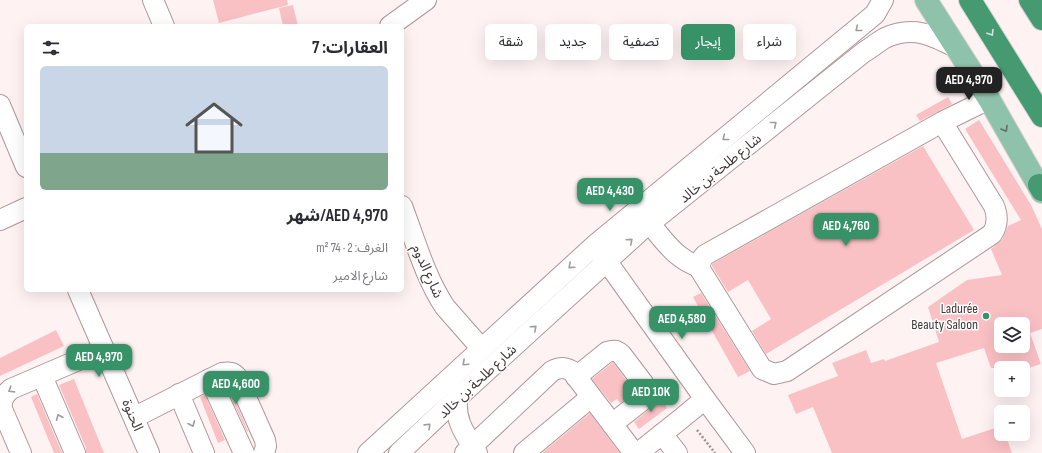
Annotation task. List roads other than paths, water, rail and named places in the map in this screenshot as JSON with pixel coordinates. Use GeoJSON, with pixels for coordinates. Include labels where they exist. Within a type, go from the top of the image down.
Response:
{"type":"FeatureCollection","features":[{"type":"Feature","properties":{"kind":"highway"},"geometry":{"type":"LineString","coordinates":[[970,0],[1042,116]]}},
{"type":"Feature","properties":{"kind":"highway"},"geometry":{"type":"LineString","coordinates":[[1030,0],[1042,19]]}},
{"type":"Feature","properties":{"kind":"main road"},"geometry":{"type":"LineString","coordinates":[[926,0],[957,48],[1041,189]]}},
{"type":"Feature","properties":{"kind":"street"},"geometry":{"type":"LineString","coordinates":[[153,0],[163,24]]}},
{"type":"Feature","properties":{"kind":"street"},"geometry":{"type":"LineString","coordinates":[[393,24],[426,0]]}},
{"type":"Feature","properties":{"kind":"street","name":"شارع طلحة بن خالد"},"geometry":{"type":"LineString","coordinates":[[368,453],[595,245],[863,24],[874,14],[883,0]]}},
{"type":"Feature","properties":{"kind":"street","name":"شارع طلحة بن خالد"},"geometry":{"type":"LineString","coordinates":[[400,453],[457,398],[650,224],[864,52],[885,38],[903,32],[921,32],[936,37],[957,48]]}},
{"type":"Feature","properties":{"kind":"street"},"geometry":{"type":"LineString","coordinates":[[942,122],[994,206],[997,219],[996,228],[992,234],[787,371],[774,374],[762,369],[700,267],[701,259],[704,255],[942,122],[988,99]]}},
{"type":"Feature","properties":{"kind":"street"},"geometry":{"type":"LineString","coordinates":[[0,105],[21,142],[24,157]]}},
{"type":"Feature","properties":{"kind":"street"},"geometry":{"type":"LineString","coordinates":[[0,220],[24,209]]}},
{"type":"Feature","properties":{"kind":"street","name":"شارع الدوم"},"geometry":{"type":"LineString","coordinates":[[404,211],[430,280],[440,300],[481,348]]}},
{"type":"Feature","properties":{"kind":"street"},"geometry":{"type":"LineString","coordinates":[[650,224],[675,253],[691,264],[700,267]]}},
{"type":"Feature","properties":{"kind":"street"},"geometry":{"type":"LineString","coordinates":[[595,245],[704,399],[745,453]]}},
{"type":"Feature","properties":{"kind":"street","name":"الحنوة"},"geometry":{"type":"LineString","coordinates":[[79,292],[135,417],[149,453]]}},
{"type":"Feature","properties":{"kind":"street"},"geometry":{"type":"LineString","coordinates":[[21,453],[2,409],[1,403],[3,398],[11,389],[104,349]]}},
{"type":"Feature","properties":{"kind":"street"},"geometry":{"type":"LineString","coordinates":[[576,377],[607,352],[612,350],[621,354],[646,388],[646,393],[644,399],[612,424]]}},
{"type":"Feature","properties":{"kind":"street"},"geometry":{"type":"LineString","coordinates":[[457,398],[458,419],[472,450],[552,371],[558,368],[566,368],[572,371],[634,453]]}},
{"type":"Feature","properties":{"kind":"street"},"geometry":{"type":"LineString","coordinates":[[135,417],[226,372],[234,374],[237,377],[265,440],[266,446],[264,453]]}},
{"type":"Feature","properties":{"kind":"street"},"geometry":{"type":"LineString","coordinates":[[42,376],[75,453]]}},
{"type":"Feature","properties":{"kind":"street"},"geometry":{"type":"LineString","coordinates":[[210,379],[244,453]]}},
{"type":"Feature","properties":{"kind":"street"},"geometry":{"type":"LineString","coordinates":[[179,394],[204,453]]}},
{"type":"Feature","properties":{"kind":"street"},"geometry":{"type":"LineString","coordinates":[[524,453],[591,397]]}},
{"type":"Feature","properties":{"kind":"street"},"geometry":{"type":"LineString","coordinates":[[638,453],[704,399]]}},
{"type":"Feature","properties":{"kind":"street"},"geometry":{"type":"LineString","coordinates":[[662,434],[677,453]]}},
{"type":"Feature","properties":{"kind":"place","name":"Ladurée Beauty Saloon"},"geometry":{"type":"Point","coordinates":[986,316]}}]}
